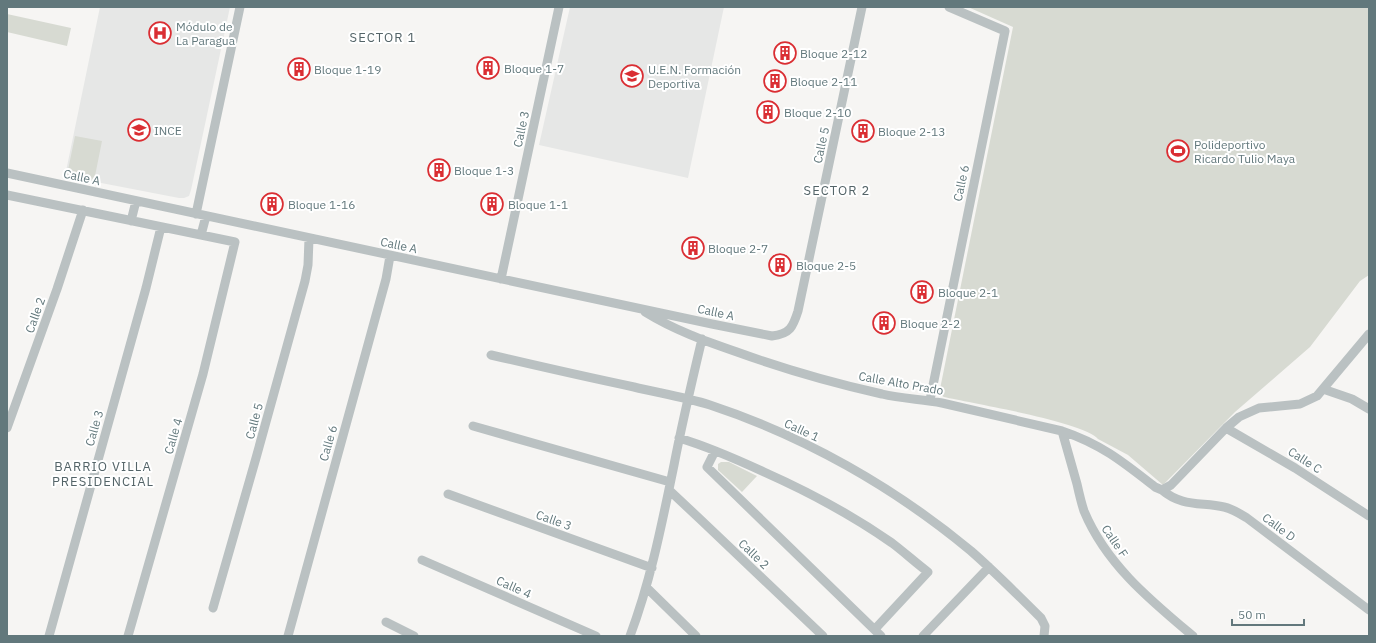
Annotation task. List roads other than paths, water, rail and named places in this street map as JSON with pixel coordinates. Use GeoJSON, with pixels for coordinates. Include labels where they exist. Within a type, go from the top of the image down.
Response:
{"type":"FeatureCollection","features":[{"type":"Feature","properties":{"kind":"street"},"geometry":{"type":"LineString","coordinates":[[196,214],[240,7]]}},
{"type":"Feature","properties":{"kind":"street","name":"Calle 3"},"geometry":{"type":"LineString","coordinates":[[501,279],[559,7]]}},
{"type":"Feature","properties":{"kind":"street","name":"Calle 5"},"geometry":{"type":"LineString","coordinates":[[786,333],[791,328],[798,311],[862,7]]}},
{"type":"Feature","properties":{"kind":"street","name":"Calle 6"},"geometry":{"type":"LineString","coordinates":[[930,400],[1005,31],[949,7]]}},
{"type":"Feature","properties":{"kind":"street","name":"Calle A"},"geometry":{"type":"LineString","coordinates":[[8,176],[136,201],[772,336],[786,333]]}},
{"type":"Feature","properties":{"kind":"street"},"geometry":{"type":"LineString","coordinates":[[7,195],[201,235],[206,216]]}},
{"type":"Feature","properties":{"kind":"street"},"geometry":{"type":"LineString","coordinates":[[131,221],[136,201]]}},
{"type":"Feature","properties":{"kind":"street","name":"Calle 2"},"geometry":{"type":"LineString","coordinates":[[7,428],[57,289],[83,210]]}},
{"type":"Feature","properties":{"kind":"street","name":"Calle 3"},"geometry":{"type":"LineString","coordinates":[[49,636],[146,288],[161,227]]}},
{"type":"Feature","properties":{"kind":"street","name":"Calle 4"},"geometry":{"type":"LineString","coordinates":[[128,636],[203,374],[235,242],[201,235]]}},
{"type":"Feature","properties":{"kind":"street","name":"Calle 5"},"geometry":{"type":"LineString","coordinates":[[213,608],[305,281],[308,265],[309,238]]}},
{"type":"Feature","properties":{"kind":"street","name":"Calle 6"},"geometry":{"type":"LineString","coordinates":[[288,636],[386,279],[390,256]]}},
{"type":"Feature","properties":{"kind":"street","name":"Calle Alto Prado"},"geometry":{"type":"LineString","coordinates":[[639,308],[664,324],[681,332],[775,366],[883,395],[930,400],[1078,436],[1108,451],[1158,489]]}},
{"type":"Feature","properties":{"kind":"street"},"geometry":{"type":"LineString","coordinates":[[1158,489],[1171,485],[1226,428],[1239,417],[1259,408],[1300,404],[1317,396],[1369,334]]}},
{"type":"Feature","properties":{"kind":"street"},"geometry":{"type":"LineString","coordinates":[[630,636],[647,588],[652,568],[679,438],[702,339]]}},
{"type":"Feature","properties":{"kind":"street","name":"Calle 1"},"geometry":{"type":"LineString","coordinates":[[491,355],[709,405],[766,426],[806,445],[875,482],[912,507],[970,550],[1041,618],[1045,626],[1044,634]]}},
{"type":"Feature","properties":{"kind":"street"},"geometry":{"type":"LineString","coordinates":[[1323,388],[1352,399],[1369,409]]}},
{"type":"Feature","properties":{"kind":"street","name":"Calle 2"},"geometry":{"type":"LineString","coordinates":[[473,426],[669,486],[702,521],[823,636]]}},
{"type":"Feature","properties":{"kind":"street","name":"Calle C"},"geometry":{"type":"LineString","coordinates":[[1226,428],[1295,468],[1369,516]]}},
{"type":"Feature","properties":{"kind":"street","name":"Calle F"},"geometry":{"type":"LineString","coordinates":[[1062,431],[1083,509],[1096,536],[1111,558],[1127,576],[1160,609],[1193,636]]}},
{"type":"Feature","properties":{"kind":"street"},"geometry":{"type":"LineString","coordinates":[[679,438],[715,451],[791,484],[840,509],[893,544],[928,572],[878,633],[707,467],[715,451]]}},
{"type":"Feature","properties":{"kind":"street","name":"Calle D"},"geometry":{"type":"LineString","coordinates":[[1158,489],[1186,503],[1222,507],[1234,510],[1247,518],[1369,610]]}},
{"type":"Feature","properties":{"kind":"street","name":"Calle 3"},"geometry":{"type":"LineString","coordinates":[[448,494],[652,568]]}},
{"type":"Feature","properties":{"kind":"street","name":"Calle 4"},"geometry":{"type":"LineString","coordinates":[[422,560],[596,636]]}},
{"type":"Feature","properties":{"kind":"street"},"geometry":{"type":"LineString","coordinates":[[923,636],[989,567]]}},
{"type":"Feature","properties":{"kind":"street"},"geometry":{"type":"LineString","coordinates":[[647,588],[696,636]]}},
{"type":"Feature","properties":{"kind":"street"},"geometry":{"type":"LineString","coordinates":[[386,622],[414,636]]}},
{"type":"Feature","properties":{"kind":"place","name":"Módulo de La Paragua"},"geometry":{"type":"Point","coordinates":[160,33]}},
{"type":"Feature","properties":{"kind":"place","name":"Bloque 2-12"},"geometry":{"type":"Point","coordinates":[785,53]}},
{"type":"Feature","properties":{"kind":"place","name":"Bloque 1-7"},"geometry":{"type":"Point","coordinates":[488,68]}},
{"type":"Feature","properties":{"kind":"place","name":"Bloque 1-19"},"geometry":{"type":"Point","coordinates":[299,69]}},
{"type":"Feature","properties":{"kind":"place","name":"U.E.N. Formación Deportiva"},"geometry":{"type":"Point","coordinates":[632,76]}},
{"type":"Feature","properties":{"kind":"place","name":"Bloque 2-11"},"geometry":{"type":"Point","coordinates":[775,81]}},
{"type":"Feature","properties":{"kind":"place","name":"Bloque 2-10"},"geometry":{"type":"Point","coordinates":[768,112]}},
{"type":"Feature","properties":{"kind":"place","name":"INCE"},"geometry":{"type":"Point","coordinates":[139,130]}},
{"type":"Feature","properties":{"kind":"place","name":"Bloque 2-13"},"geometry":{"type":"Point","coordinates":[863,131]}},
{"type":"Feature","properties":{"kind":"place","name":"Polideportivo Ricardo Tulio Maya"},"geometry":{"type":"Point","coordinates":[1178,151]}},
{"type":"Feature","properties":{"kind":"place","name":"Bloque 1-3"},"geometry":{"type":"Point","coordinates":[439,170]}},
{"type":"Feature","properties":{"kind":"place","name":"Bloque 1-16"},"geometry":{"type":"Point","coordinates":[272,204]}},
{"type":"Feature","properties":{"kind":"place","name":"Bloque 1-1"},"geometry":{"type":"Point","coordinates":[492,204]}},
{"type":"Feature","properties":{"kind":"place","name":"Bloque 2-7"},"geometry":{"type":"Point","coordinates":[693,248]}},
{"type":"Feature","properties":{"kind":"place","name":"Bloque 2-5"},"geometry":{"type":"Point","coordinates":[780,265]}},
{"type":"Feature","properties":{"kind":"place","name":"Bloque 2-1"},"geometry":{"type":"Point","coordinates":[922,292]}},
{"type":"Feature","properties":{"kind":"place","name":"Bloque 2-2"},"geometry":{"type":"Point","coordinates":[884,323]}},
{"type":"Feature","properties":{"kind":"district","name":"SECTOR 1"},"geometry":{"type":"Point","coordinates":[383,37]}},
{"type":"Feature","properties":{"kind":"district","name":"SECTOR 2"},"geometry":{"type":"Point","coordinates":[837,190]}},
{"type":"Feature","properties":{"kind":"district","name":"BARRIO VILLA PRESIDENCIAL"},"geometry":{"type":"Point","coordinates":[103,474]}}]}
